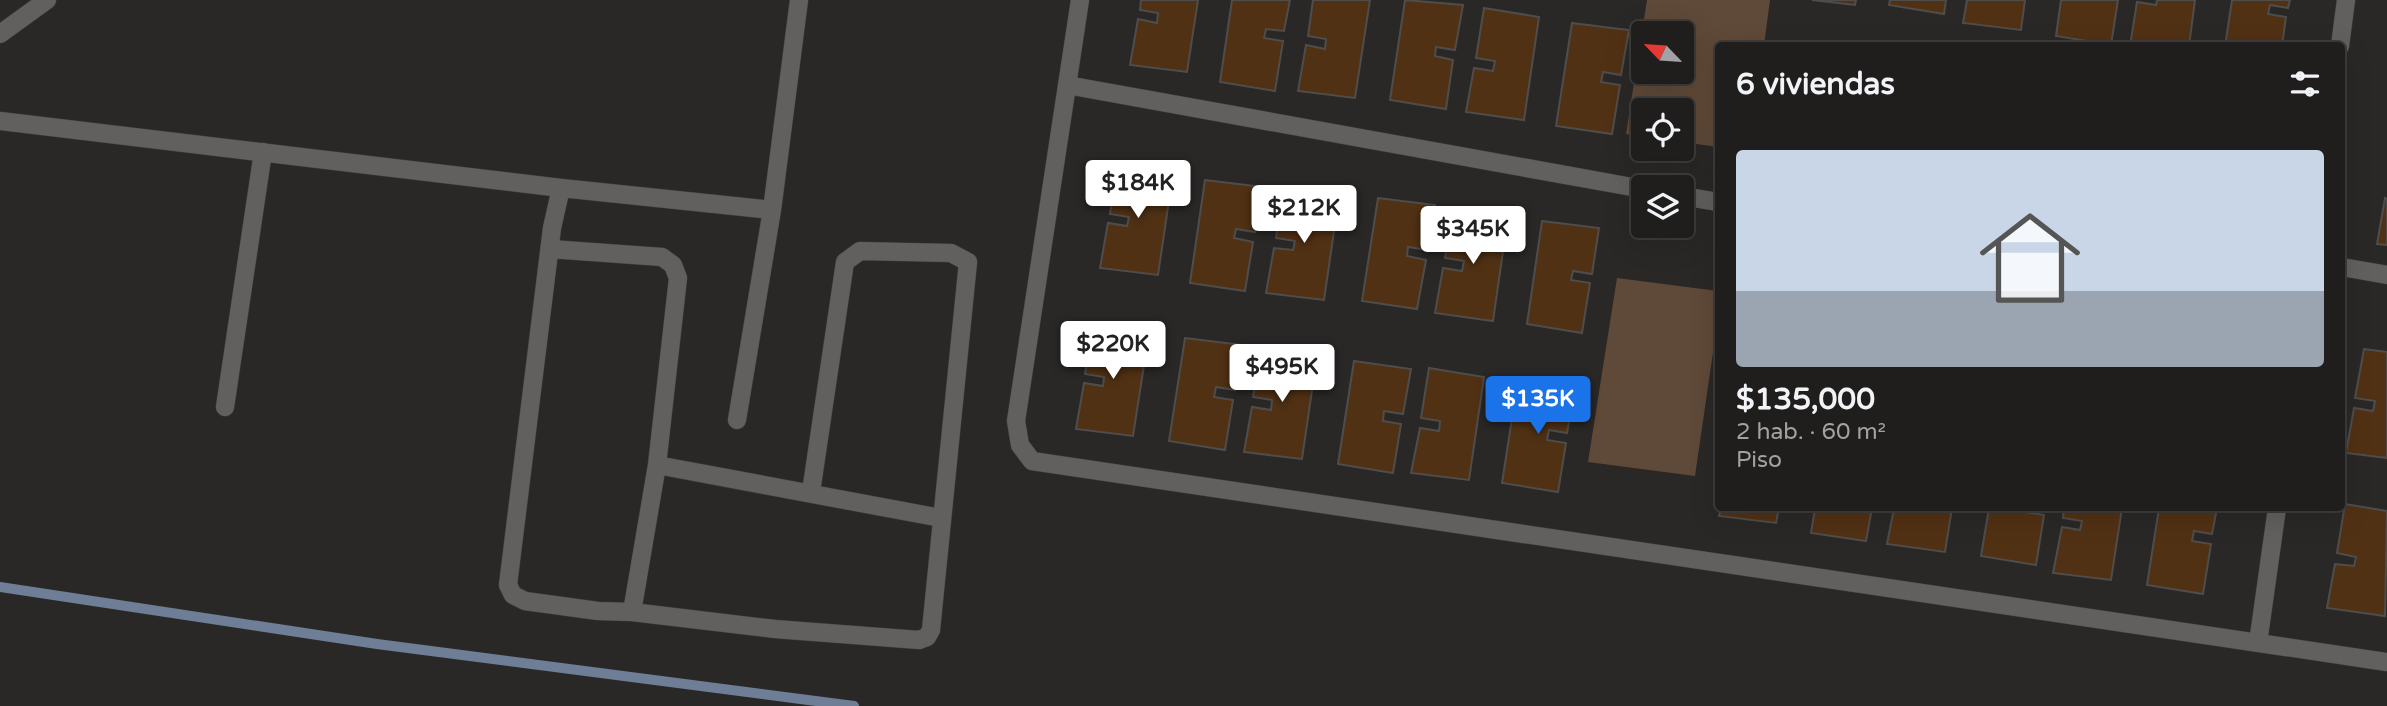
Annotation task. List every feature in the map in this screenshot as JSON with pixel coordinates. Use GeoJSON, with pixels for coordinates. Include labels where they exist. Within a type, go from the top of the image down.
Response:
{"type":"FeatureCollection","features":[{"type":"Feature","properties":{"kind":"street"},"geometry":{"type":"LineString","coordinates":[[0,34],[47,0]]}},
{"type":"Feature","properties":{"kind":"street"},"geometry":{"type":"LineString","coordinates":[[737,420],[772,210],[799,0]]}},
{"type":"Feature","properties":{"kind":"street"},"geometry":{"type":"LineString","coordinates":[[1080,0],[1016,421],[1020,445],[1032,461],[2387,662]]}},
{"type":"Feature","properties":{"kind":"street"},"geometry":{"type":"LineString","coordinates":[[2341,42],[2346,0]]}},
{"type":"Feature","properties":{"kind":"street"},"geometry":{"type":"LineString","coordinates":[[1068,85],[1631,187]]}},
{"type":"Feature","properties":{"kind":"street"},"geometry":{"type":"LineString","coordinates":[[0,121],[561,188],[772,210]]}},
{"type":"Feature","properties":{"kind":"street"},"geometry":{"type":"LineString","coordinates":[[225,407],[263,152]]}},
{"type":"Feature","properties":{"kind":"street"},"geometry":{"type":"LineString","coordinates":[[561,188],[508,585],[513,595],[526,601],[598,611],[632,612],[775,629],[919,640],[927,637],[931,630],[968,262],[951,253],[860,251],[845,262],[811,492]]}},
{"type":"Feature","properties":{"kind":"street"},"geometry":{"type":"LineString","coordinates":[[1694,198],[1715,202]]}},
{"type":"Feature","properties":{"kind":"street"},"geometry":{"type":"LineString","coordinates":[[551,249],[662,257],[674,265],[678,278],[657,466],[632,612]]}},
{"type":"Feature","properties":{"kind":"street"},"geometry":{"type":"LineString","coordinates":[[2345,268],[2387,275]]}},
{"type":"Feature","properties":{"kind":"street"},"geometry":{"type":"LineString","coordinates":[[657,466],[811,492],[941,518]]}},
{"type":"Feature","properties":{"kind":"street"},"geometry":{"type":"LineString","coordinates":[[2258,643],[2277,511]]}},
{"type":"Feature","properties":{"kind":"shaded area"},"geometry":{"type":"Polygon","coordinates":[[[1647,0],[1770,0],[1764,42],[1715,42],[1715,147],[1694,144],[1694,98],[1632,98],[1634,84],[1694,84],[1694,21],[1644,21],[1647,0]]]}},
{"type":"Feature","properties":{"kind":"shaded area"},"geometry":{"type":"Polygon","coordinates":[[[1631,102],[1631,135],[1626,134],[1631,102]]]}},
{"type":"Feature","properties":{"kind":"shaded area"},"geometry":{"type":"Polygon","coordinates":[[[1617,278],[1715,291],[1715,339],[1695,476],[1588,462],[1617,278]]]}},
{"type":"Feature","properties":{"kind":"building"},"geometry":{"type":"Polygon","coordinates":[[[1141,0],[1198,0],[1187,72],[1130,65],[1138,19],[1157,23],[1158,13],[1140,10],[1141,0]]]}},
{"type":"Feature","properties":{"kind":"building"},"geometry":{"type":"Polygon","coordinates":[[[1232,0],[1290,0],[1284,31],[1266,29],[1264,38],[1283,41],[1275,91],[1220,82],[1232,0]]]}},
{"type":"Feature","properties":{"kind":"building"},"geometry":{"type":"Polygon","coordinates":[[[1313,0],[1370,0],[1355,98],[1298,91],[1306,45],[1325,49],[1326,39],[1308,36],[1313,0]]]}},
{"type":"Feature","properties":{"kind":"building"},"geometry":{"type":"Polygon","coordinates":[[[1405,0],[1463,5],[1455,50],[1436,47],[1435,56],[1453,60],[1446,109],[1390,100],[1405,0]]]}},
{"type":"Feature","properties":{"kind":"building"},"geometry":{"type":"Polygon","coordinates":[[[1812,0],[1856,0],[1855,5],[1812,0]]]}},
{"type":"Feature","properties":{"kind":"building"},"geometry":{"type":"Polygon","coordinates":[[[1890,0],[1946,0],[1944,14],[1889,5],[1890,0]]]}},
{"type":"Feature","properties":{"kind":"building"},"geometry":{"type":"Polygon","coordinates":[[[1967,0],[2025,0],[2021,30],[1963,23],[1967,0]]]}},
{"type":"Feature","properties":{"kind":"building"},"geometry":{"type":"Polygon","coordinates":[[[2061,0],[2118,0],[2111,42],[2056,36],[2061,0]]]}},
{"type":"Feature","properties":{"kind":"building"},"geometry":{"type":"Polygon","coordinates":[[[2157,0],[2195,0],[2190,42],[2131,42],[2137,2],[2156,5],[2157,0]]]}},
{"type":"Feature","properties":{"kind":"building"},"geometry":{"type":"Polygon","coordinates":[[[2232,0],[2290,0],[2288,8],[2270,5],[2268,14],[2286,17],[2283,42],[2226,42],[2232,0]]]}},
{"type":"Feature","properties":{"kind":"building"},"geometry":{"type":"Polygon","coordinates":[[[1484,8],[1539,17],[1524,120],[1466,112],[1474,68],[1493,71],[1495,61],[1476,58],[1484,8]]]}},
{"type":"Feature","properties":{"kind":"building"},"geometry":{"type":"Polygon","coordinates":[[[1572,23],[1629,30],[1621,75],[1603,72],[1601,82],[1620,85],[1612,134],[1556,126],[1572,23]]]}},
{"type":"Feature","properties":{"kind":"building"},"geometry":{"type":"Polygon","coordinates":[[[1118,164],[1173,173],[1158,275],[1100,268],[1108,223],[1127,226],[1129,217],[1110,214],[1118,164]]]}},
{"type":"Feature","properties":{"kind":"building"},"geometry":{"type":"Polygon","coordinates":[[[1205,180],[1263,187],[1255,232],[1236,229],[1234,238],[1253,242],[1245,291],[1190,283],[1205,180]]]}},
{"type":"Feature","properties":{"kind":"building"},"geometry":{"type":"Polygon","coordinates":[[[1284,188],[1339,197],[1324,300],[1266,293],[1274,248],[1293,250],[1295,241],[1276,238],[1284,188]]]}},
{"type":"Feature","properties":{"kind":"building"},"geometry":{"type":"Polygon","coordinates":[[[1378,198],[1435,205],[1428,250],[1408,247],[1407,256],[1426,260],[1417,309],[1362,301],[1378,198]]]}},
{"type":"Feature","properties":{"kind":"building"},"geometry":{"type":"Polygon","coordinates":[[[2385,198],[2387,199],[2387,245],[2377,244],[2385,198]]]}},
{"type":"Feature","properties":{"kind":"building"},"geometry":{"type":"Polygon","coordinates":[[[1453,209],[1508,217],[1493,321],[1435,313],[1443,268],[1462,271],[1464,261],[1445,258],[1453,209]]]}},
{"type":"Feature","properties":{"kind":"building"},"geometry":{"type":"Polygon","coordinates":[[[1542,221],[1599,228],[1592,274],[1573,271],[1571,280],[1590,283],[1582,333],[1527,324],[1542,221]]]}},
{"type":"Feature","properties":{"kind":"building"},"geometry":{"type":"Polygon","coordinates":[[[1093,325],[1149,333],[1133,436],[1076,429],[1084,383],[1103,386],[1104,377],[1085,374],[1093,325]]]}},
{"type":"Feature","properties":{"kind":"building"},"geometry":{"type":"Polygon","coordinates":[[[1185,338],[1243,345],[1235,390],[1216,387],[1214,397],[1233,400],[1225,450],[1169,441],[1185,338]]]}},
{"type":"Feature","properties":{"kind":"building"},"geometry":{"type":"Polygon","coordinates":[[[1262,348],[1317,356],[1302,459],[1244,452],[1252,407],[1271,410],[1272,400],[1253,397],[1262,348]]]}},
{"type":"Feature","properties":{"kind":"building"},"geometry":{"type":"Polygon","coordinates":[[[2364,349],[2387,352],[2387,458],[2346,453],[2354,408],[2373,411],[2375,401],[2355,398],[2364,349]]]}},
{"type":"Feature","properties":{"kind":"building"},"geometry":{"type":"Polygon","coordinates":[[[1354,361],[1411,369],[1403,414],[1384,411],[1383,421],[1401,424],[1393,473],[1338,464],[1354,361]]]}},
{"type":"Feature","properties":{"kind":"building"},"geometry":{"type":"Polygon","coordinates":[[[1429,368],[1484,377],[1469,480],[1411,473],[1420,428],[1439,431],[1440,421],[1421,418],[1429,368]]]}},
{"type":"Feature","properties":{"kind":"building"},"geometry":{"type":"Polygon","coordinates":[[[1518,380],[1575,388],[1567,433],[1549,430],[1547,440],[1566,443],[1558,492],[1502,483],[1518,380]]]}},
{"type":"Feature","properties":{"kind":"building"},"geometry":{"type":"Polygon","coordinates":[[[2345,504],[2387,511],[2385,616],[2327,608],[2335,564],[2354,566],[2356,557],[2337,553],[2345,504]]]}},
{"type":"Feature","properties":{"kind":"building"},"geometry":{"type":"Polygon","coordinates":[[[1720,511],[1778,511],[1776,523],[1719,516],[1720,511]]]}},
{"type":"Feature","properties":{"kind":"building"},"geometry":{"type":"Polygon","coordinates":[[[1815,511],[1871,511],[1866,541],[1811,533],[1815,511]]]}},
{"type":"Feature","properties":{"kind":"building"},"geometry":{"type":"Polygon","coordinates":[[[1893,511],[1952,511],[1945,552],[1887,544],[1893,511]]]}},
{"type":"Feature","properties":{"kind":"building"},"geometry":{"type":"Polygon","coordinates":[[[1988,511],[2025,511],[2044,515],[2036,565],[1981,556],[1988,511]]]}},
{"type":"Feature","properties":{"kind":"building"},"geometry":{"type":"Polygon","coordinates":[[[2064,511],[2122,511],[2111,580],[2053,573],[2062,527],[2080,530],[2082,521],[2063,518],[2064,511]]]}},
{"type":"Feature","properties":{"kind":"building"},"geometry":{"type":"Polygon","coordinates":[[[2159,511],[2216,511],[2212,534],[2194,531],[2192,541],[2211,544],[2203,594],[2147,585],[2159,511]]]}},
{"type":"Feature","properties":{"kind":"waterway"},"geometry":{"type":"LineString","coordinates":[[0,587],[377,644],[854,706]]}}]}
